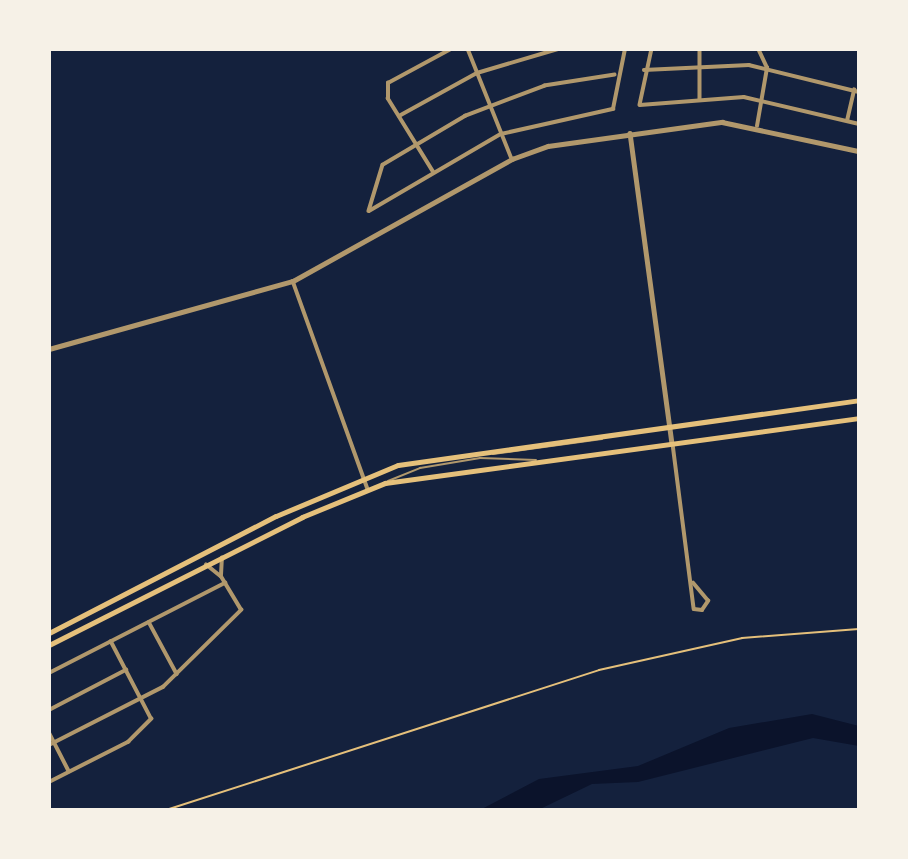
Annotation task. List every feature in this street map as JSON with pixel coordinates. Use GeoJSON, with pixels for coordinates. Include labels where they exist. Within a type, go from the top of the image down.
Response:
{"type":"FeatureCollection","features":[{"type":"Feature","properties":{"kind":"main road"},"geometry":{"type":"LineString","coordinates":[[49,632],[361,477],[474,452],[859,400]]}},
{"type":"Feature","properties":{"kind":"main road"},"geometry":{"type":"LineString","coordinates":[[49,645],[222,557],[385,483],[859,418]]}},
{"type":"Feature","properties":{"kind":"street"},"geometry":{"type":"LineString","coordinates":[[433,172],[399,116],[388,83],[450,49]]}},
{"type":"Feature","properties":{"kind":"street"},"geometry":{"type":"LineString","coordinates":[[468,49],[512,159]]}},
{"type":"Feature","properties":{"kind":"street"},"geometry":{"type":"LineString","coordinates":[[399,116],[477,73],[558,49]]}},
{"type":"Feature","properties":{"kind":"street"},"geometry":{"type":"LineString","coordinates":[[615,75],[489,104],[383,164],[369,211],[501,134],[613,109],[615,75],[625,49]]}},
{"type":"Feature","properties":{"kind":"street"},"geometry":{"type":"LineString","coordinates":[[652,49],[643,70],[640,105],[700,99],[762,100],[859,124]]}},
{"type":"Feature","properties":{"kind":"street"},"geometry":{"type":"LineString","coordinates":[[700,49],[700,99]]}},
{"type":"Feature","properties":{"kind":"street"},"geometry":{"type":"LineString","coordinates":[[757,126],[768,68],[758,49]]}},
{"type":"Feature","properties":{"kind":"street"},"geometry":{"type":"LineString","coordinates":[[643,70],[699,64],[768,68],[856,91],[847,121]]}},
{"type":"Feature","properties":{"kind":"street"},"geometry":{"type":"LineString","coordinates":[[49,349],[293,281],[512,159],[559,144],[722,122],[757,126],[859,151]]}},
{"type":"Feature","properties":{"kind":"street"},"geometry":{"type":"LineString","coordinates":[[630,133],[693,583],[694,609],[702,610],[708,601],[693,583]]}},
{"type":"Feature","properties":{"kind":"street"},"geometry":{"type":"LineString","coordinates":[[293,281],[361,477],[368,489]]}},
{"type":"Feature","properties":{"kind":"street"},"geometry":{"type":"LineString","coordinates":[[221,577],[222,557]]}},
{"type":"Feature","properties":{"kind":"street"},"geometry":{"type":"LineString","coordinates":[[49,745],[141,699],[177,674],[241,610],[221,577],[206,565]]}},
{"type":"Feature","properties":{"kind":"street"},"geometry":{"type":"LineString","coordinates":[[49,673],[225,583]]}},
{"type":"Feature","properties":{"kind":"street"},"geometry":{"type":"LineString","coordinates":[[149,622],[177,674]]}},
{"type":"Feature","properties":{"kind":"street"},"geometry":{"type":"LineString","coordinates":[[49,782],[128,743],[151,719],[111,642]]}},
{"type":"Feature","properties":{"kind":"street"},"geometry":{"type":"LineString","coordinates":[[49,710],[126,670]]}},
{"type":"Feature","properties":{"kind":"street"},"geometry":{"type":"LineString","coordinates":[[49,732],[69,772]]}},
{"type":"Feature","properties":{"kind":"lane"},"geometry":{"type":"LineString","coordinates":[[385,483],[441,464],[538,460]]}},
{"type":"Feature","properties":{"kind":"path"},"geometry":{"type":"LineString","coordinates":[[166,810],[599,670],[742,638],[859,629]]}},
{"type":"Feature","properties":{"kind":"water"},"geometry":{"type":"Polygon","coordinates":[[[812,714],[859,726],[859,746],[813,738],[638,782],[592,784],[538,810],[480,810],[539,779],[638,766],[729,728],[812,714]]]}}]}
